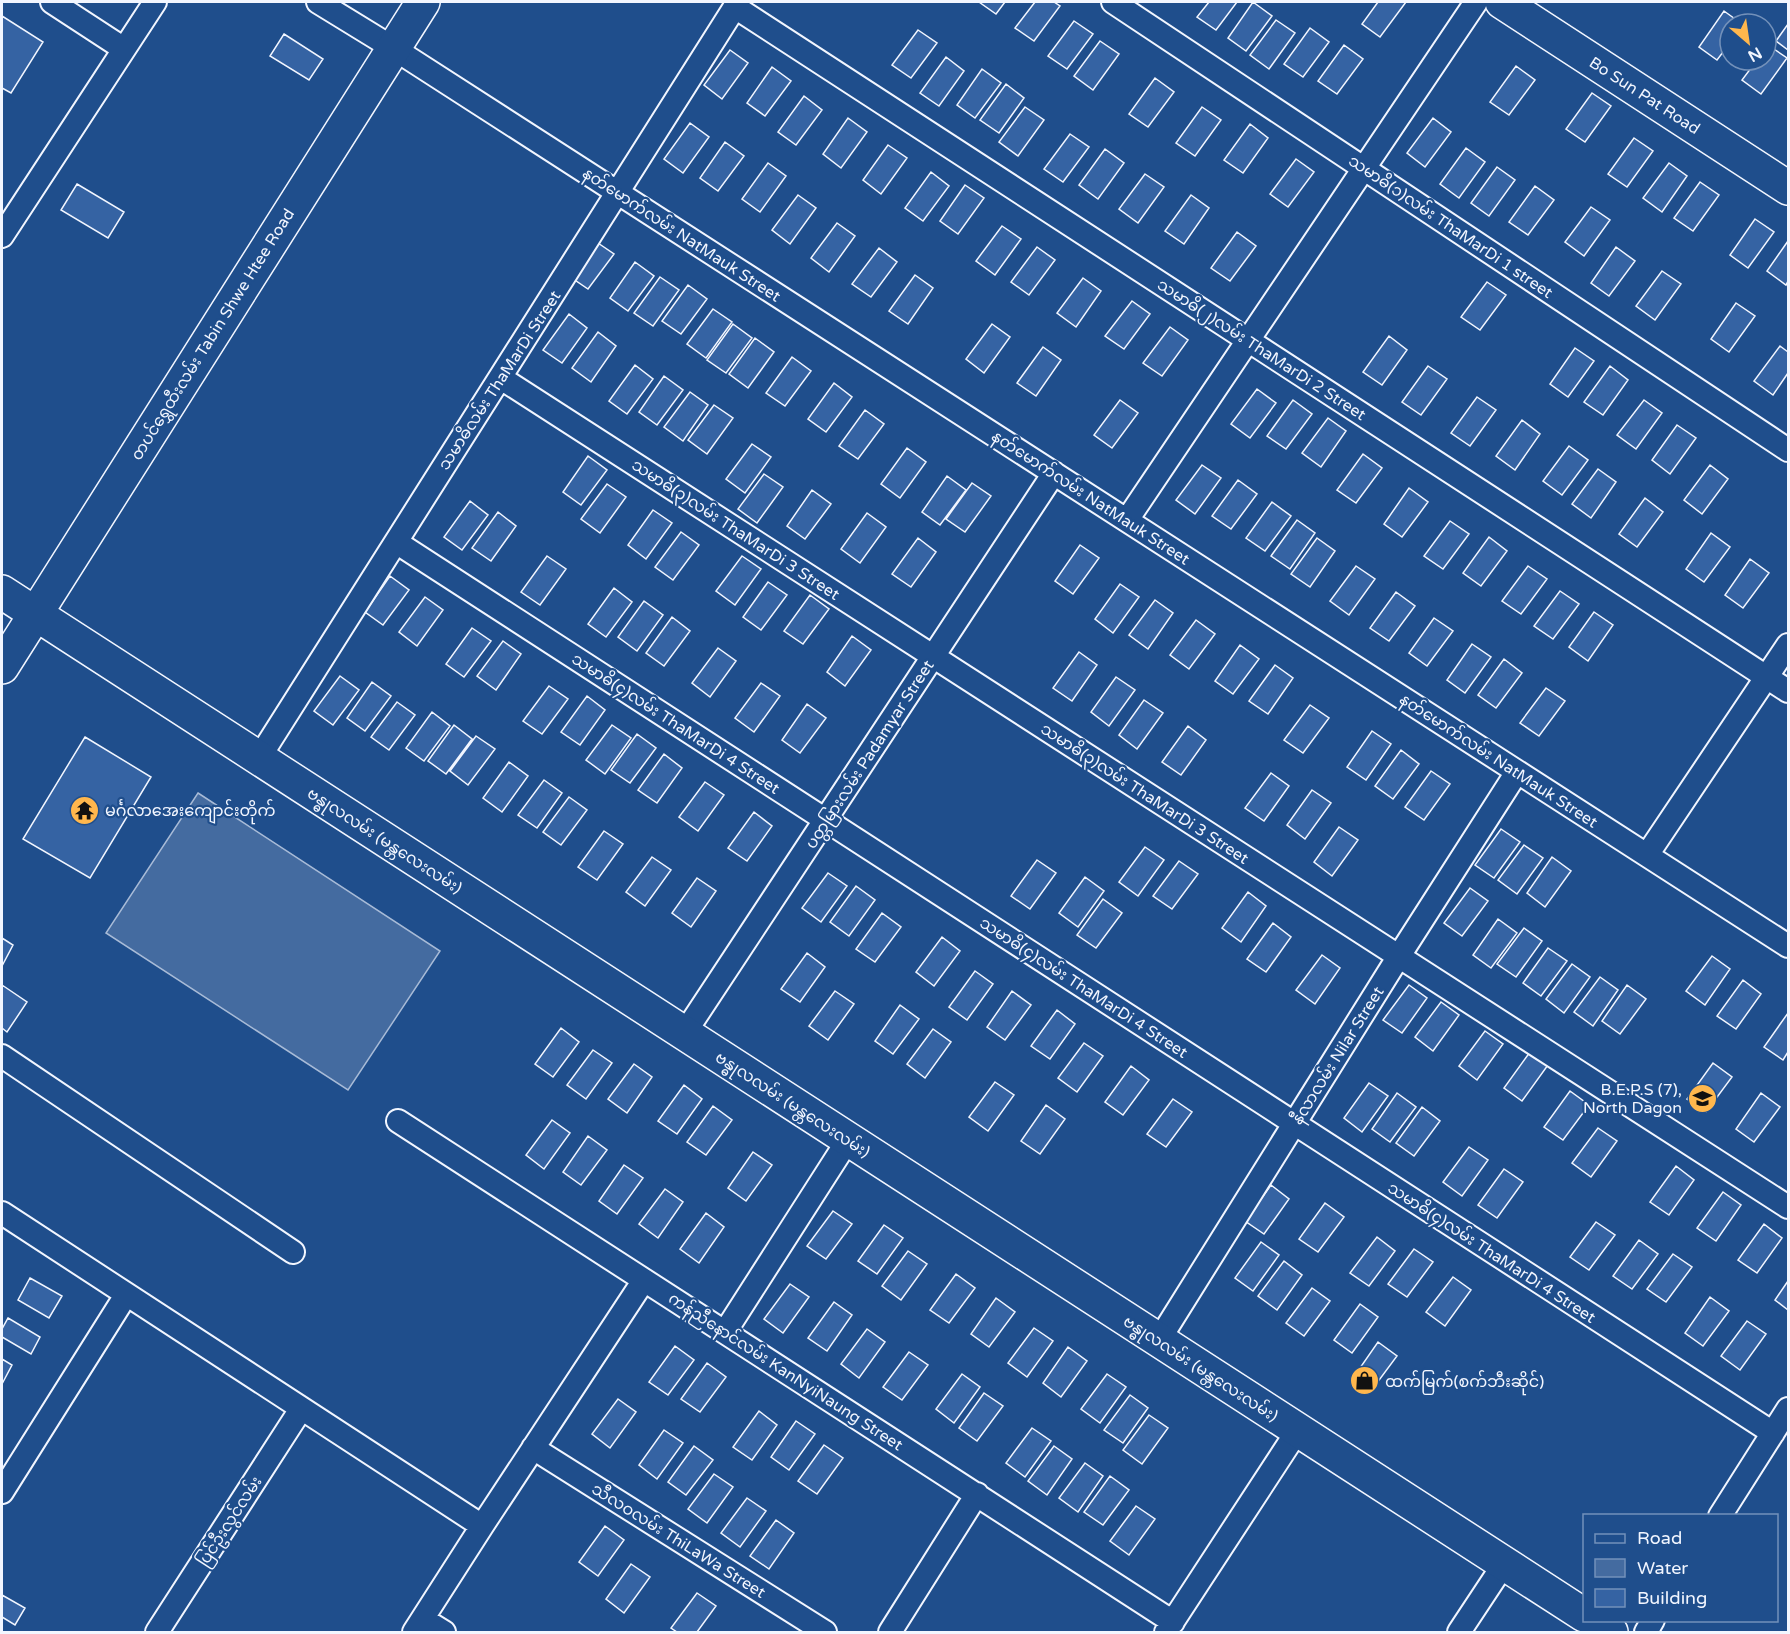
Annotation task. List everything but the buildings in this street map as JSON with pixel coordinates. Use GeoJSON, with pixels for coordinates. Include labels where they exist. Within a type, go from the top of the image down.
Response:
{"type":"FeatureCollection","features":[{"type":"Feature","properties":{"kind":"street"},"geometry":{"type":"LineString","coordinates":[[52,2],[124,49]]}},
{"type":"Feature","properties":{"kind":"street"},"geometry":{"type":"LineString","coordinates":[[2,236],[155,2]]}},
{"type":"Feature","properties":{"kind":"street","name":"နတ်မောက်လမ်း NatMauk Street"},"geometry":{"type":"LineString","coordinates":[[318,2],[393,48],[1788,946]]}},
{"type":"Feature","properties":{"kind":"street","name":"တပင်ရွှေထီးလမ်း Tabin Shwe Htee Road"},"geometry":{"type":"LineString","coordinates":[[2,667],[423,2]]}},
{"type":"Feature","properties":{"kind":"street","name":"သမာဓိ(၁)လမ်း ThaMarDi 1 street"},"geometry":{"type":"LineString","coordinates":[[1113,2],[1788,450]]}},
{"type":"Feature","properties":{"kind":"street"},"geometry":{"type":"LineString","coordinates":[[1126,520],[1476,2]]}},
{"type":"Feature","properties":{"kind":"street","name":"Bo Sun Pat Road"},"geometry":{"type":"LineString","coordinates":[[1502,2],[1788,188]]}},
{"type":"Feature","properties":{"kind":"street","name":"သမာဓိလမ်း ThaMarDi Street"},"geometry":{"type":"LineString","coordinates":[[259,758],[737,4]]}},
{"type":"Feature","properties":{"kind":"street","name":"သမာဓိ(၂)လမ်း ThaMarDi 2 Street"},"geometry":{"type":"LineString","coordinates":[[737,4],[1788,691]]}},
{"type":"Feature","properties":{"kind":"street","name":"သမာဓိ(၃)လမ်း ThaMarDi 3 Street"},"geometry":{"type":"LineString","coordinates":[[501,378],[1788,1207]]}},
{"type":"Feature","properties":{"kind":"street","name":"ပတ္တမြားလမ်း Padamyar Street"},"geometry":{"type":"LineString","coordinates":[[684,1034],[1054,473]]}},
{"type":"Feature","properties":{"kind":"street","name":"သမာဓိ(၄)လမ်း ThaMarDi 4 Street"},"geometry":{"type":"LineString","coordinates":[[396,542],[1773,1433]]}},
{"type":"Feature","properties":{"kind":"street","name":"ဗန္ဓုလလမ်း (မန္တလေးလမ်း)"},"geometry":{"type":"LineString","coordinates":[[2,592],[1583,1614]]}},
{"type":"Feature","properties":{"kind":"street"},"geometry":{"type":"LineString","coordinates":[[1647,855],[1788,645]]}},
{"type":"Feature","properties":{"kind":"street","name":"နီလာလမ်း Nilar Street"},"geometry":{"type":"LineString","coordinates":[[1159,1340],[1517,771]]}},
{"type":"Feature","properties":{"kind":"street"},"geometry":{"type":"LineString","coordinates":[[2,1056],[293,1252]]}},
{"type":"Feature","properties":{"kind":"street","name":"ကန်ညီနောင်လမ်း KanNyiNaung Street"},"geometry":{"type":"LineString","coordinates":[[398,1121],[977,1494],[1170,1627]]}},
{"type":"Feature","properties":{"kind":"street"},"geometry":{"type":"LineString","coordinates":[[725,1332],[848,1140]]}},
{"type":"Feature","properties":{"kind":"street"},"geometry":{"type":"LineString","coordinates":[[2,1213],[482,1526]]}},
{"type":"Feature","properties":{"kind":"street"},"geometry":{"type":"LineString","coordinates":[[444,1632],[419,1626],[644,1280]]}},
{"type":"Feature","properties":{"kind":"street"},"geometry":{"type":"LineString","coordinates":[[2,1492],[126,1294]]}},
{"type":"Feature","properties":{"kind":"street","name":"ပြင်ဦးလွင်လမ်း"},"geometry":{"type":"LineString","coordinates":[[157,1632],[301,1409]]}},
{"type":"Feature","properties":{"kind":"street"},"geometry":{"type":"LineString","coordinates":[[1721,1514],[1788,1409]]}},
{"type":"Feature","properties":{"kind":"street"},"geometry":{"type":"LineString","coordinates":[[1170,1627],[1298,1430]]}},
{"type":"Feature","properties":{"kind":"street","name":"သီလဝလမ်း ThiLaWa Street"},"geometry":{"type":"LineString","coordinates":[[533,1448],[825,1632]]}},
{"type":"Feature","properties":{"kind":"street"},"geometry":{"type":"LineString","coordinates":[[890,1632],[977,1494]]}},
{"type":"Feature","properties":{"kind":"street"},"geometry":{"type":"LineString","coordinates":[[1459,1632],[1504,1564]]}},
{"type":"Feature","properties":{"kind":"street"},"geometry":{"type":"LineString","coordinates":[[1595,1622],[1611,1632]]}},
{"type":"Feature","properties":{"kind":"water"},"geometry":{"type":"Polygon","coordinates":[[[198,793],[440,951],[348,1090],[106,933],[198,793]]]}},
{"type":"Feature","properties":{"kind":"place","name":"မင်္ဂလာအေးကျောင်းတိုက်"},"geometry":{"type":"Point","coordinates":[84,810]}},
{"type":"Feature","properties":{"kind":"place","name":"B.E.P.S (7), North Dagon"},"geometry":{"type":"Point","coordinates":[1703,1098]}},
{"type":"Feature","properties":{"kind":"place","name":"ထက်မြက်(စက်ဘီးဆိုင်)"},"geometry":{"type":"Point","coordinates":[1364,1381]}}]}
